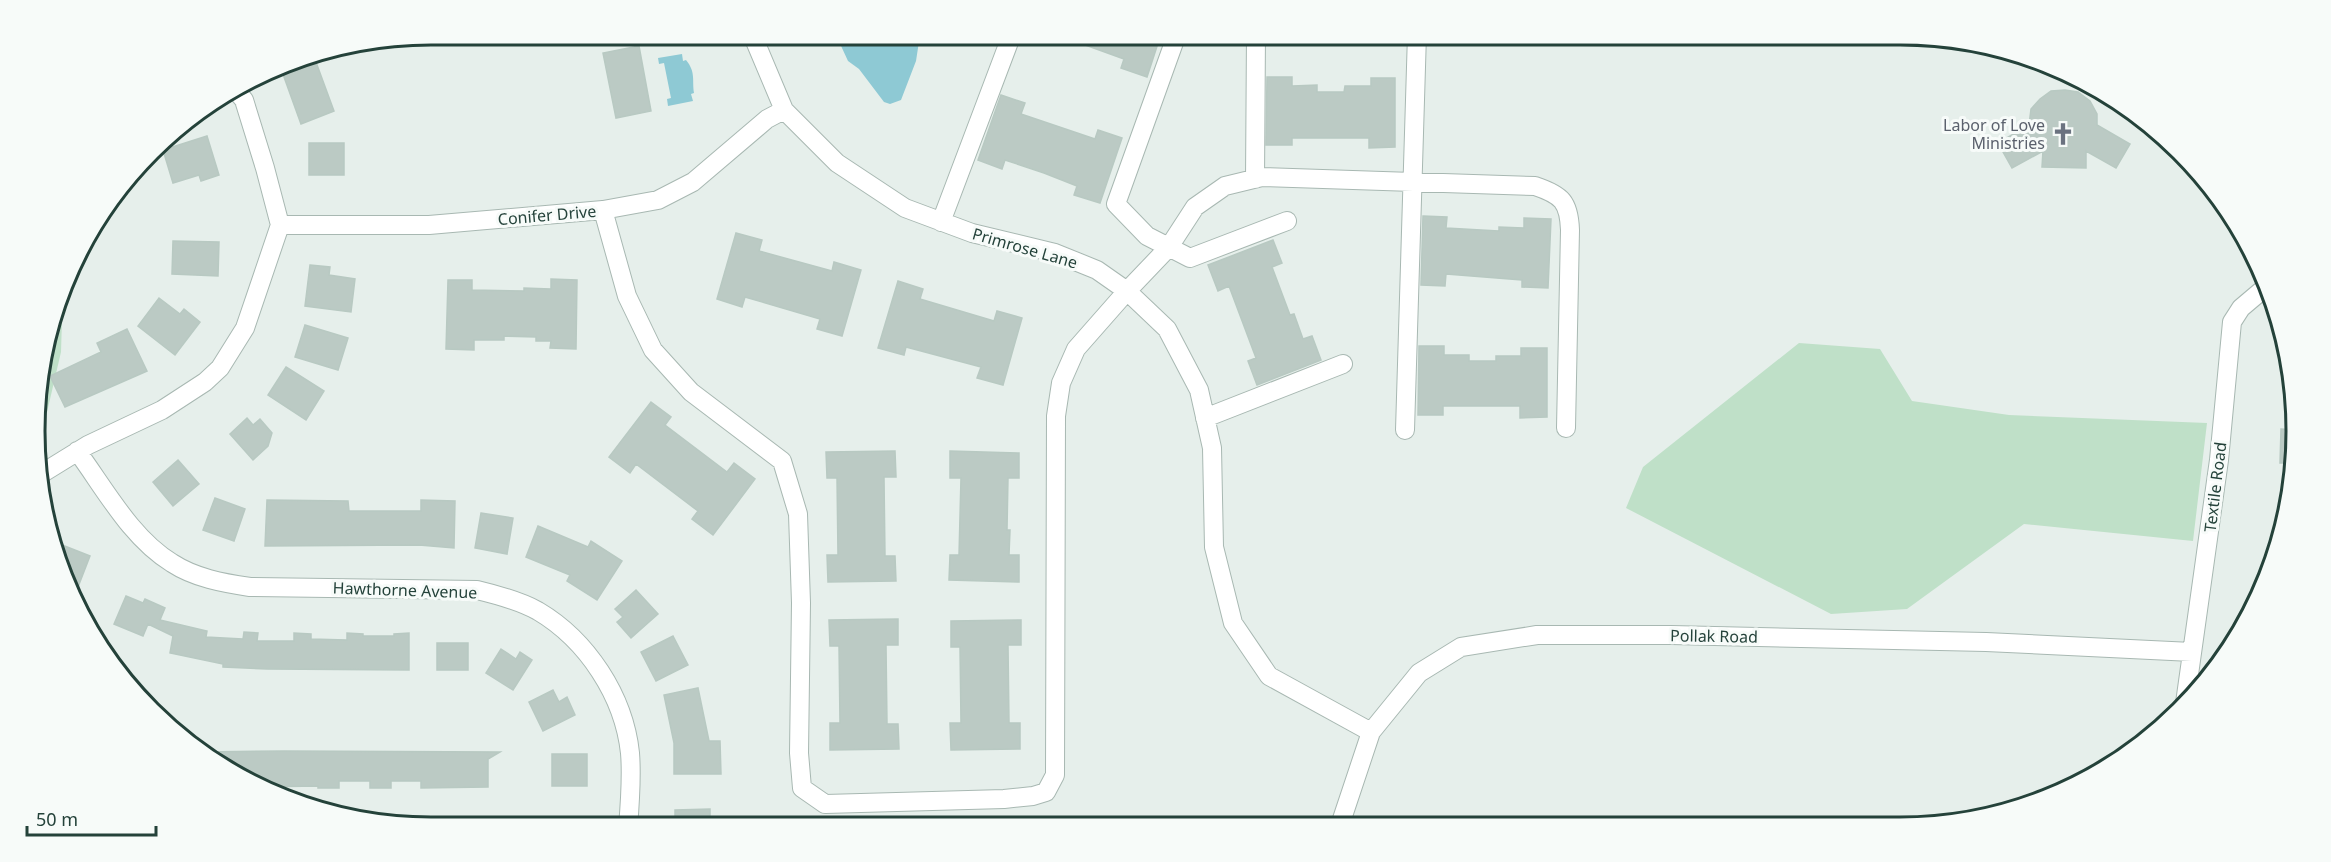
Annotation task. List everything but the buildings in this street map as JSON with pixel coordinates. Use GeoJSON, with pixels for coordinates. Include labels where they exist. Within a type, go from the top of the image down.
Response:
{"type":"FeatureCollection","features":[{"type":"Feature","properties":{"kind":"street","name":"Primrose Lane"},"geometry":{"type":"LineString","coordinates":[[757,45],[784,110],[837,163],[905,208],[972,233],[1055,253],[1096,270],[1126,291],[1167,329],[1199,390],[1212,448],[1214,547],[1233,623],[1269,676],[1371,732]]}},
{"type":"Feature","properties":{"kind":"street"},"geometry":{"type":"LineString","coordinates":[[941,222],[1008,45]]}},
{"type":"Feature","properties":{"kind":"street"},"geometry":{"type":"LineString","coordinates":[[1173,45],[1116,204],[1147,236],[1190,258],[1287,221]]}},
{"type":"Feature","properties":{"kind":"street"},"geometry":{"type":"LineString","coordinates":[[1255,179],[1256,45]]}},
{"type":"Feature","properties":{"kind":"street"},"geometry":{"type":"LineString","coordinates":[[1405,430],[1417,45]]}},
{"type":"Feature","properties":{"kind":"street"},"geometry":{"type":"LineString","coordinates":[[47,470],[77,451],[162,410],[205,382],[220,368],[244,328],[280,225],[266,168],[244,100],[240,96]]}},
{"type":"Feature","properties":{"kind":"street","name":"Conifer Drive"},"geometry":{"type":"LineString","coordinates":[[280,225],[429,225],[603,210],[658,200],[693,182],[767,119],[784,110]]}},
{"type":"Feature","properties":{"kind":"street"},"geometry":{"type":"LineString","coordinates":[[603,210],[627,296],[653,350],[691,392],[782,460],[798,514],[801,603],[799,753],[802,788],[825,804],[1004,799],[1033,796],[1046,792],[1055,776],[1056,416],[1061,383],[1076,350],[1126,291],[1169,247],[1195,207],[1225,186],[1262,177],[1536,186],[1555,192],[1569,211],[1566,428]]}},
{"type":"Feature","properties":{"kind":"street","name":"Textile Road"},"geometry":{"type":"LineString","coordinates":[[2187,689],[2219,460],[2232,322],[2241,308],[2260,292]]}},
{"type":"Feature","properties":{"kind":"street"},"geometry":{"type":"LineString","coordinates":[[1205,418],[1342,364]]}},
{"type":"Feature","properties":{"kind":"street","name":"Hawthorne Avenue"},"geometry":{"type":"LineString","coordinates":[[77,451],[134,530],[149,546],[171,563],[192,573],[222,583],[250,587],[477,590],[506,597],[537,611],[564,630],[585,650],[609,685],[622,720],[630,753],[628,817]]}},
{"type":"Feature","properties":{"kind":"street","name":"Pollak Road"},"geometry":{"type":"LineString","coordinates":[[1343,817],[1371,732],[1419,673],[1461,647],[1537,635],[1682,635],[1963,641],[2192,652]]}},
{"type":"Feature","properties":{"kind":"green space"},"geometry":{"type":"Polygon","coordinates":[[[62,317],[61,352],[45,419],[52,356],[62,317]]]}},
{"type":"Feature","properties":{"kind":"green space"},"geometry":{"type":"Polygon","coordinates":[[[1799,343],[1880,349],[1912,401],[2009,415],[2207,423],[2193,541],[2024,524],[1907,609],[1831,614],[1626,508],[1643,467],[1799,343]]]}},
{"type":"Feature","properties":{"kind":"water"},"geometry":{"type":"Polygon","coordinates":[[[841,45],[918,45],[916,61],[901,100],[890,104],[884,102],[859,69],[848,61],[841,45]]]}},
{"type":"Feature","properties":{"kind":"water"},"geometry":{"type":"Polygon","coordinates":[[[682,54],[683,61],[686,60],[692,72],[693,101],[668,106],[667,99],[671,98],[664,63],[659,64],[658,58],[682,54]]]}},
{"type":"Feature","properties":{"kind":"place","name":"Labor of Love Ministries"},"geometry":{"type":"Point","coordinates":[2063,134]}}]}
